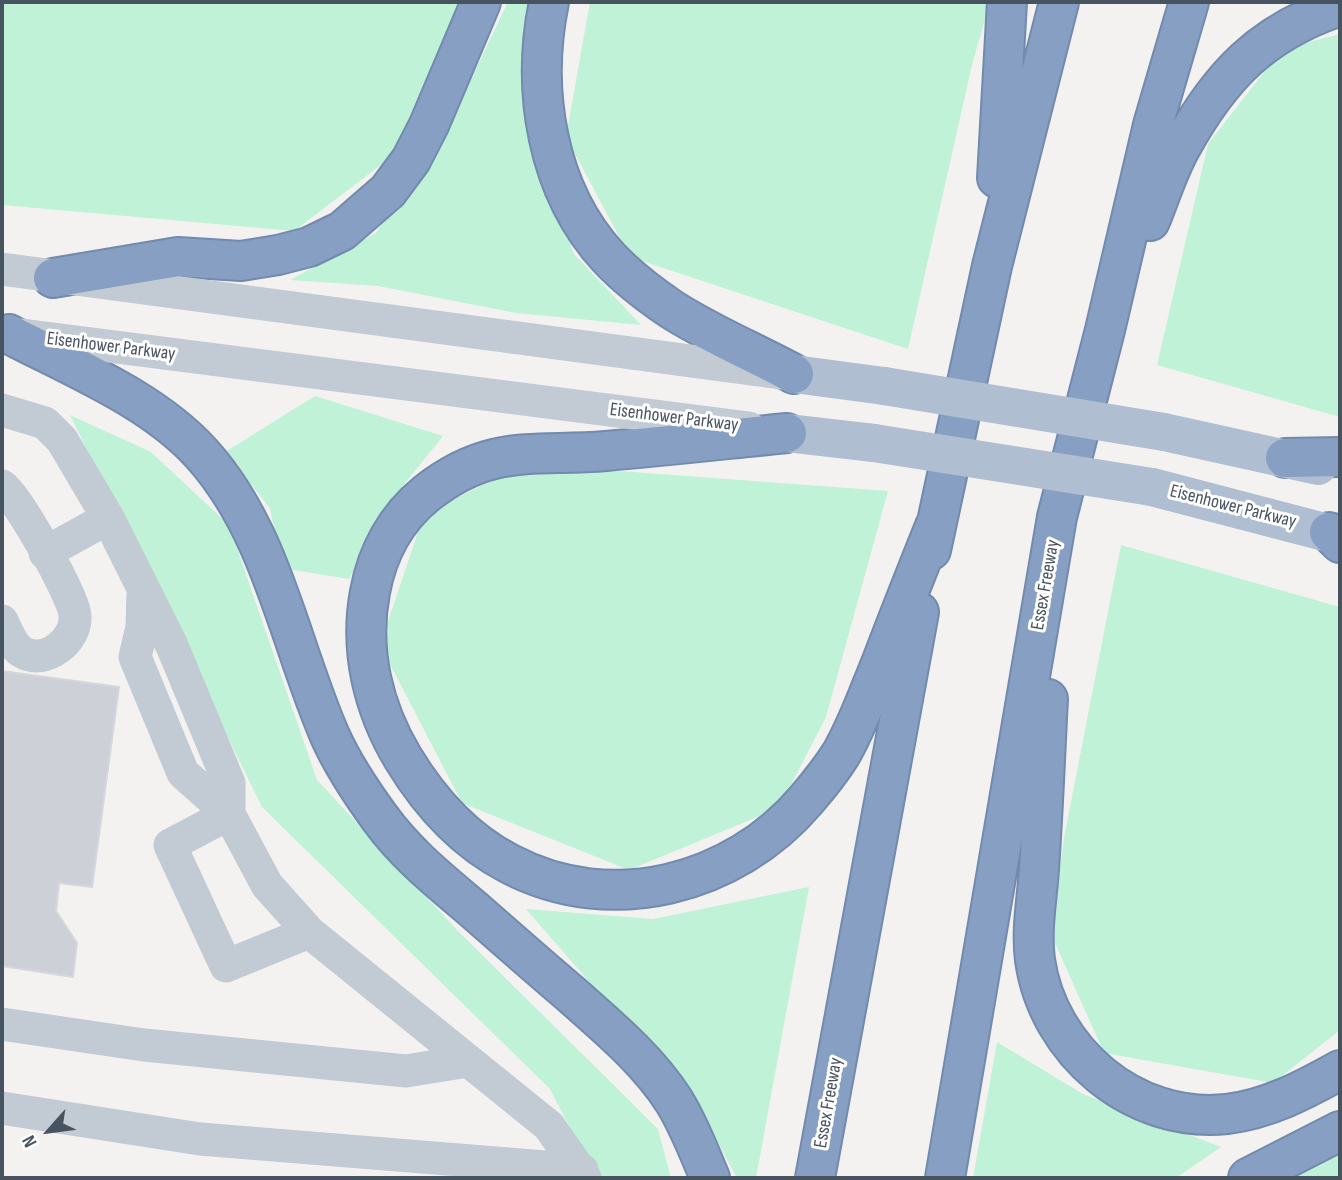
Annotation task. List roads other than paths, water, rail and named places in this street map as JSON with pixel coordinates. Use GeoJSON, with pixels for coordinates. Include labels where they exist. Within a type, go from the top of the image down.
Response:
{"type":"FeatureCollection","features":[{"type":"Feature","properties":{"kind":"highway"},"geometry":{"type":"LineString","coordinates":[[53,278],[178,257],[242,261],[309,247],[342,231],[388,191],[411,160],[429,125],[481,2]]}},
{"type":"Feature","properties":{"kind":"highway"},"geometry":{"type":"LineString","coordinates":[[549,2],[542,35],[542,75],[549,144],[567,195],[586,229],[609,258],[673,310],[794,374]]}},
{"type":"Feature","properties":{"kind":"highway"},"geometry":{"type":"LineString","coordinates":[[992,266],[1007,2]]}},
{"type":"Feature","properties":{"kind":"highway","name":"Essex Freeway"},"geometry":{"type":"LineString","coordinates":[[815,1178],[935,526],[992,266],[1059,2]]}},
{"type":"Feature","properties":{"kind":"highway","name":"Essex Freeway"},"geometry":{"type":"LineString","coordinates":[[946,1178],[1057,517],[1105,330],[1153,125],[1189,2]]}},
{"type":"Feature","properties":{"kind":"highway"},"geometry":{"type":"LineString","coordinates":[[1105,330],[1180,149],[1226,79],[1253,51],[1284,30],[1315,14],[1340,6]]}},
{"type":"Feature","properties":{"kind":"highway"},"geometry":{"type":"LineString","coordinates":[[5,333],[126,395],[168,424],[200,452],[230,490],[253,533],[330,736],[354,781],[413,858],[609,1027],[644,1063],[673,1100],[710,1178]]}},
{"type":"Feature","properties":{"kind":"highway"},"geometry":{"type":"LineString","coordinates":[[787,433],[602,452],[520,453],[495,457],[471,466],[427,493],[409,509],[381,554],[371,584],[365,615],[365,646],[372,684],[395,746],[415,778],[432,802],[478,843],[509,864],[538,876],[574,887],[604,890],[640,889],[673,884],[712,871],[750,851],[804,802],[840,756],[862,709],[935,526]]}},
{"type":"Feature","properties":{"kind":"highway"},"geometry":{"type":"LineString","coordinates":[[1285,458],[1340,457]]}},
{"type":"Feature","properties":{"kind":"highway"},"geometry":{"type":"LineString","coordinates":[[1057,517],[1039,873],[1034,922],[1035,957],[1040,989],[1053,1017],[1069,1044],[1091,1068],[1148,1104],[1185,1113],[1225,1114],[1265,1107],[1340,1070]]}},
{"type":"Feature","properties":{"kind":"highway"},"geometry":{"type":"LineString","coordinates":[[1248,1178],[1340,1131]]}},
{"type":"Feature","properties":{"kind":"main road"},"geometry":{"type":"LineString","coordinates":[[794,374],[1164,432],[1340,472]]}},
{"type":"Feature","properties":{"kind":"main road","name":"Eisenhower Parkway"},"geometry":{"type":"LineString","coordinates":[[787,433],[874,443],[1152,487],[1336,537]]}},
{"type":"Feature","properties":{"kind":"street"},"geometry":{"type":"LineString","coordinates":[[2,270],[794,374]]}},
{"type":"Feature","properties":{"kind":"street","name":"Eisenhower Parkway"},"geometry":{"type":"LineString","coordinates":[[5,333],[787,433]]}},
{"type":"Feature","properties":{"kind":"street"},"geometry":{"type":"LineString","coordinates":[[2,410],[45,423],[62,440],[108,518],[143,592],[142,627],[135,657],[183,773],[229,814],[267,885],[309,932],[549,1126],[583,1174]]}},
{"type":"Feature","properties":{"kind":"street"},"geometry":{"type":"LineString","coordinates":[[2,486],[13,495],[46,553],[73,605],[76,618],[69,638],[48,653],[38,656],[23,653],[2,621]]}},
{"type":"Feature","properties":{"kind":"street"},"geometry":{"type":"LineString","coordinates":[[46,553],[108,518]]}},
{"type":"Feature","properties":{"kind":"street"},"geometry":{"type":"LineString","coordinates":[[229,814],[170,845],[226,967],[309,932]]}},
{"type":"Feature","properties":{"kind":"street"},"geometry":{"type":"LineString","coordinates":[[2,1024],[144,1045],[406,1071],[468,1061]]}},
{"type":"Feature","properties":{"kind":"street"},"geometry":{"type":"LineString","coordinates":[[2,1108],[200,1139],[583,1174]]}}]}
